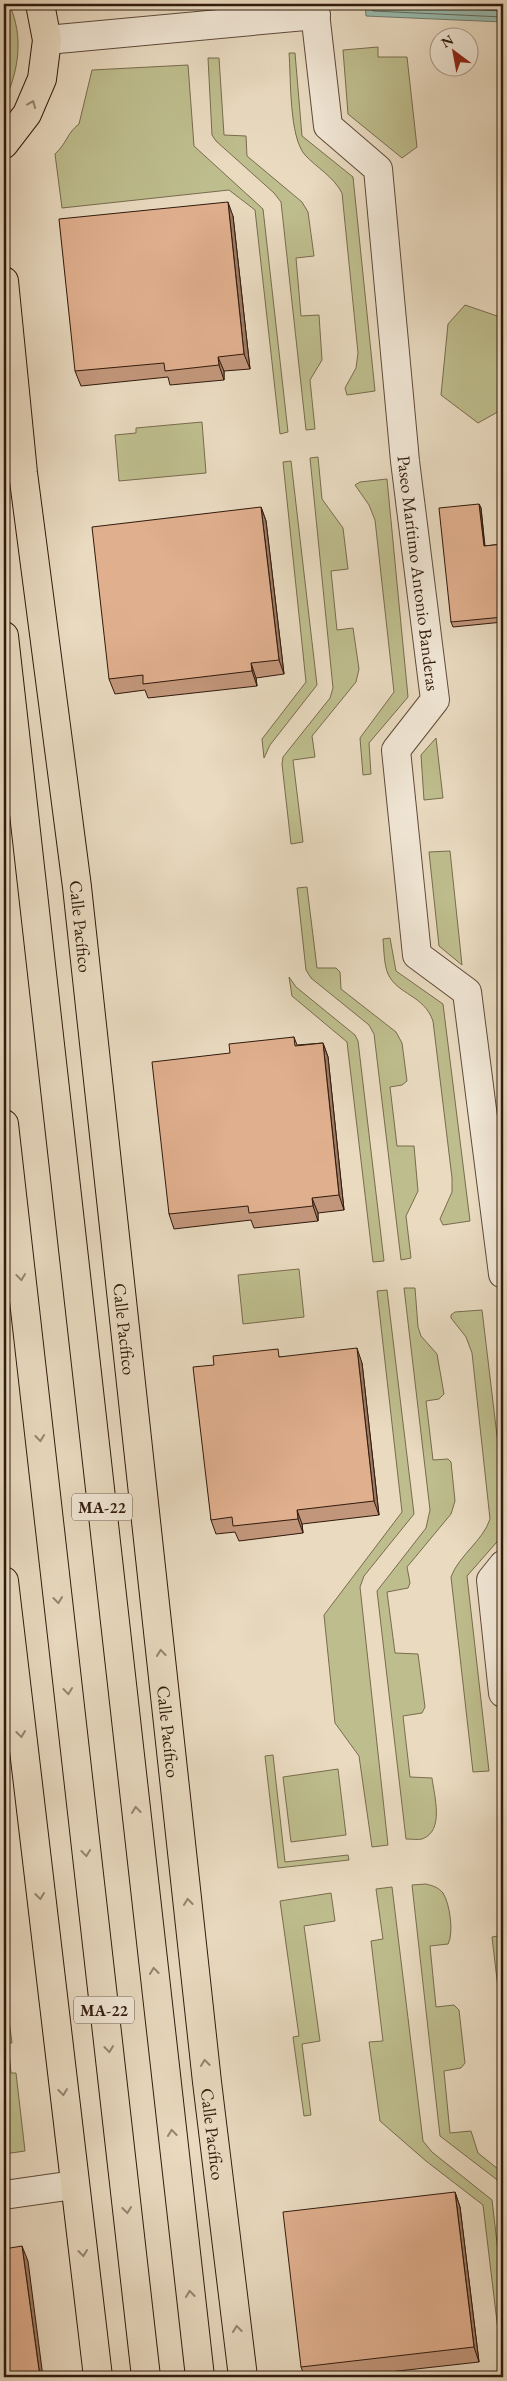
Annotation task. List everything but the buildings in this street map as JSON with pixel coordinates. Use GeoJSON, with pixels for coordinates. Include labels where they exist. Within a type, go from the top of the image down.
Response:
{"type":"FeatureCollection","features":[{"type":"Feature","properties":{"kind":"main road"},"geometry":{"type":"LineString","coordinates":[[4,144],[27,114],[42,79],[47,40],[40,4]]}},
{"type":"Feature","properties":{"kind":"main road","name":"Calle Pacífico"},"geometry":{"type":"LineString","coordinates":[[4,281],[23,473],[77,887],[207,2082],[243,2377]]}},
{"type":"Feature","properties":{"kind":"main road","name":"MA-22"},"geometry":{"type":"LineString","coordinates":[[4,636],[200,2377]]}},
{"type":"Feature","properties":{"kind":"main road","name":"MA-22"},"geometry":{"type":"LineString","coordinates":[[4,1124],[146,2377]]}},
{"type":"Feature","properties":{"kind":"main road"},"geometry":{"type":"LineString","coordinates":[[4,1581],[6,1614],[98,2377]]}},
{"type":"Feature","properties":{"kind":"street"},"geometry":{"type":"LineString","coordinates":[[47,40],[315,9]]}},
{"type":"Feature","properties":{"kind":"street","name":"Paseo Marítimo Antonio Banderas"},"geometry":{"type":"LineString","coordinates":[[315,9],[328,126],[378,170],[405,461],[435,700],[396,750],[417,955],[467,992],[503,1274]]}},
{"type":"Feature","properties":{"kind":"street"},"geometry":{"type":"LineString","coordinates":[[503,1565],[491,1580],[503,1693]]}},
{"type":"Feature","properties":{"kind":"street"},"geometry":{"type":"LineString","coordinates":[[4,2195],[74,2185]]}},
{"type":"Feature","properties":{"kind":"shaded area"},"geometry":{"type":"Polygon","coordinates":[[[4,4],[9,4],[14,16],[17,28],[18,53],[13,78],[4,102],[4,4]]]}},
{"type":"Feature","properties":{"kind":"shaded area"},"geometry":{"type":"Polygon","coordinates":[[[378,47],[378,57],[407,57],[417,147],[402,158],[348,114],[343,50],[378,47]]]}},
{"type":"Feature","properties":{"kind":"shaded area"},"geometry":{"type":"Polygon","coordinates":[[[289,53],[295,53],[302,136],[353,177],[375,391],[347,395],[345,388],[356,368],[358,353],[342,193],[330,177],[305,155],[300,146],[293,121],[289,53]]]}},
{"type":"Feature","properties":{"kind":"shaded area"},"geometry":{"type":"Polygon","coordinates":[[[208,58],[219,58],[224,135],[246,136],[247,156],[302,202],[308,212],[314,256],[296,258],[301,316],[319,315],[322,360],[310,380],[315,429],[306,430],[281,202],[274,193],[216,141],[212,135],[208,58]]]}},
{"type":"Feature","properties":{"kind":"shaded area"},"geometry":{"type":"Polygon","coordinates":[[[188,65],[194,146],[263,209],[288,432],[280,434],[255,210],[229,190],[62,208],[55,154],[79,124],[92,70],[188,65]]]}},
{"type":"Feature","properties":{"kind":"shaded area"},"geometry":{"type":"Polygon","coordinates":[[[465,305],[503,318],[503,409],[478,423],[441,395],[448,324],[465,305]]]}},
{"type":"Feature","properties":{"kind":"shaded area"},"geometry":{"type":"Polygon","coordinates":[[[202,422],[206,473],[119,481],[115,435],[136,433],[136,428],[202,422]]]}},
{"type":"Feature","properties":{"kind":"shaded area"},"geometry":{"type":"Polygon","coordinates":[[[318,457],[322,499],[343,528],[348,569],[331,571],[337,630],[353,628],[359,669],[356,682],[312,736],[315,757],[293,760],[303,842],[291,844],[282,764],[283,757],[330,698],[333,688],[310,458],[318,457]]]}},
{"type":"Feature","properties":{"kind":"shaded area"},"geometry":{"type":"Polygon","coordinates":[[[291,461],[317,685],[270,745],[264,758],[262,739],[306,682],[283,462],[291,461]]]}},
{"type":"Feature","properties":{"kind":"shaded area"},"geometry":{"type":"Polygon","coordinates":[[[387,479],[408,697],[369,743],[371,774],[363,775],[360,738],[394,692],[375,520],[369,505],[355,485],[360,482],[387,479]]]}},
{"type":"Feature","properties":{"kind":"shaded area"},"geometry":{"type":"Polygon","coordinates":[[[436,738],[443,798],[424,800],[421,755],[436,738]]]}},
{"type":"Feature","properties":{"kind":"shaded area"},"geometry":{"type":"Polygon","coordinates":[[[450,851],[462,965],[439,946],[429,852],[450,851]]]}},
{"type":"Feature","properties":{"kind":"shaded area"},"geometry":{"type":"Polygon","coordinates":[[[307,887],[317,968],[336,968],[340,972],[341,989],[396,1032],[402,1043],[407,1081],[402,1085],[390,1087],[397,1146],[414,1146],[418,1191],[406,1216],[411,1258],[401,1260],[374,1034],[369,1025],[311,978],[306,970],[297,888],[307,887]]]}},
{"type":"Feature","properties":{"kind":"shaded area"},"geometry":{"type":"Polygon","coordinates":[[[390,938],[396,971],[443,1004],[470,1221],[443,1225],[440,1219],[452,1192],[452,1178],[433,1021],[424,1006],[398,987],[388,974],[383,939],[390,938]]]}},
{"type":"Feature","properties":{"kind":"shaded area"},"geometry":{"type":"Polygon","coordinates":[[[289,977],[296,987],[355,1035],[358,1041],[384,1261],[373,1262],[347,1042],[292,996],[289,977]]]}},
{"type":"Feature","properties":{"kind":"shaded area"},"geometry":{"type":"Polygon","coordinates":[[[299,1269],[304,1317],[243,1324],[238,1275],[299,1269]]]}},
{"type":"Feature","properties":{"kind":"shaded area"},"geometry":{"type":"Polygon","coordinates":[[[404,1288],[415,1288],[418,1327],[421,1336],[437,1354],[444,1394],[439,1399],[426,1401],[433,1460],[448,1459],[451,1462],[455,1501],[451,1514],[407,1567],[410,1583],[408,1588],[387,1592],[395,1653],[418,1654],[425,1707],[422,1713],[403,1716],[410,1777],[432,1778],[436,1803],[434,1828],[429,1835],[422,1839],[406,1839],[377,1591],[426,1528],[430,1510],[404,1288]]]}},
{"type":"Feature","properties":{"kind":"shaded area"},"geometry":{"type":"Polygon","coordinates":[[[387,1290],[414,1514],[364,1576],[360,1587],[388,1845],[372,1847],[359,1756],[335,1723],[324,1615],[402,1512],[377,1291],[387,1290]]]}},
{"type":"Feature","properties":{"kind":"shaded area"},"geometry":{"type":"Polygon","coordinates":[[[482,1310],[503,1486],[503,1535],[467,1576],[489,1771],[473,1772],[451,1577],[459,1562],[487,1527],[490,1519],[472,1353],[466,1337],[451,1318],[451,1315],[455,1312],[482,1310]]]}},
{"type":"Feature","properties":{"kind":"shaded area"},"geometry":{"type":"Polygon","coordinates":[[[273,1755],[285,1862],[348,1855],[349,1860],[278,1868],[265,1756],[273,1755]]]}},
{"type":"Feature","properties":{"kind":"shaded area"},"geometry":{"type":"Polygon","coordinates":[[[338,1769],[346,1835],[291,1842],[283,1777],[338,1769]]]}},
{"type":"Feature","properties":{"kind":"shaded area"},"geometry":{"type":"Polygon","coordinates":[[[426,1884],[437,1888],[443,1893],[449,1911],[451,1933],[448,1944],[430,1946],[436,2007],[454,2005],[459,2010],[465,2063],[461,2068],[444,2071],[450,2133],[471,2131],[478,2153],[503,2173],[503,2187],[496,2179],[440,2136],[412,1885],[426,1884]]]}},
{"type":"Feature","properties":{"kind":"shaded area"},"geometry":{"type":"Polygon","coordinates":[[[392,1887],[423,2141],[432,2152],[492,2200],[503,2294],[503,2372],[483,2205],[426,2161],[380,2121],[369,2042],[383,2041],[371,1941],[383,1939],[376,1889],[392,1887]]]}},
{"type":"Feature","properties":{"kind":"shaded area"},"geometry":{"type":"Polygon","coordinates":[[[331,1893],[335,1921],[304,1926],[320,2041],[302,2044],[311,2115],[304,2116],[293,2037],[299,2036],[280,1901],[331,1893]]]}},
{"type":"Feature","properties":{"kind":"shaded area"},"geometry":{"type":"Polygon","coordinates":[[[503,1935],[503,2031],[492,1937],[503,1935]]]}},
{"type":"Feature","properties":{"kind":"shaded area"},"geometry":{"type":"Polygon","coordinates":[[[4,1982],[12,2043],[8,2043],[11,2073],[16,2073],[25,2151],[4,2154],[4,1982]]]}},
{"type":"Feature","properties":{"kind":"water"},"geometry":{"type":"Polygon","coordinates":[[[365,4],[503,4],[503,22],[366,16],[365,4]]]}}]}
